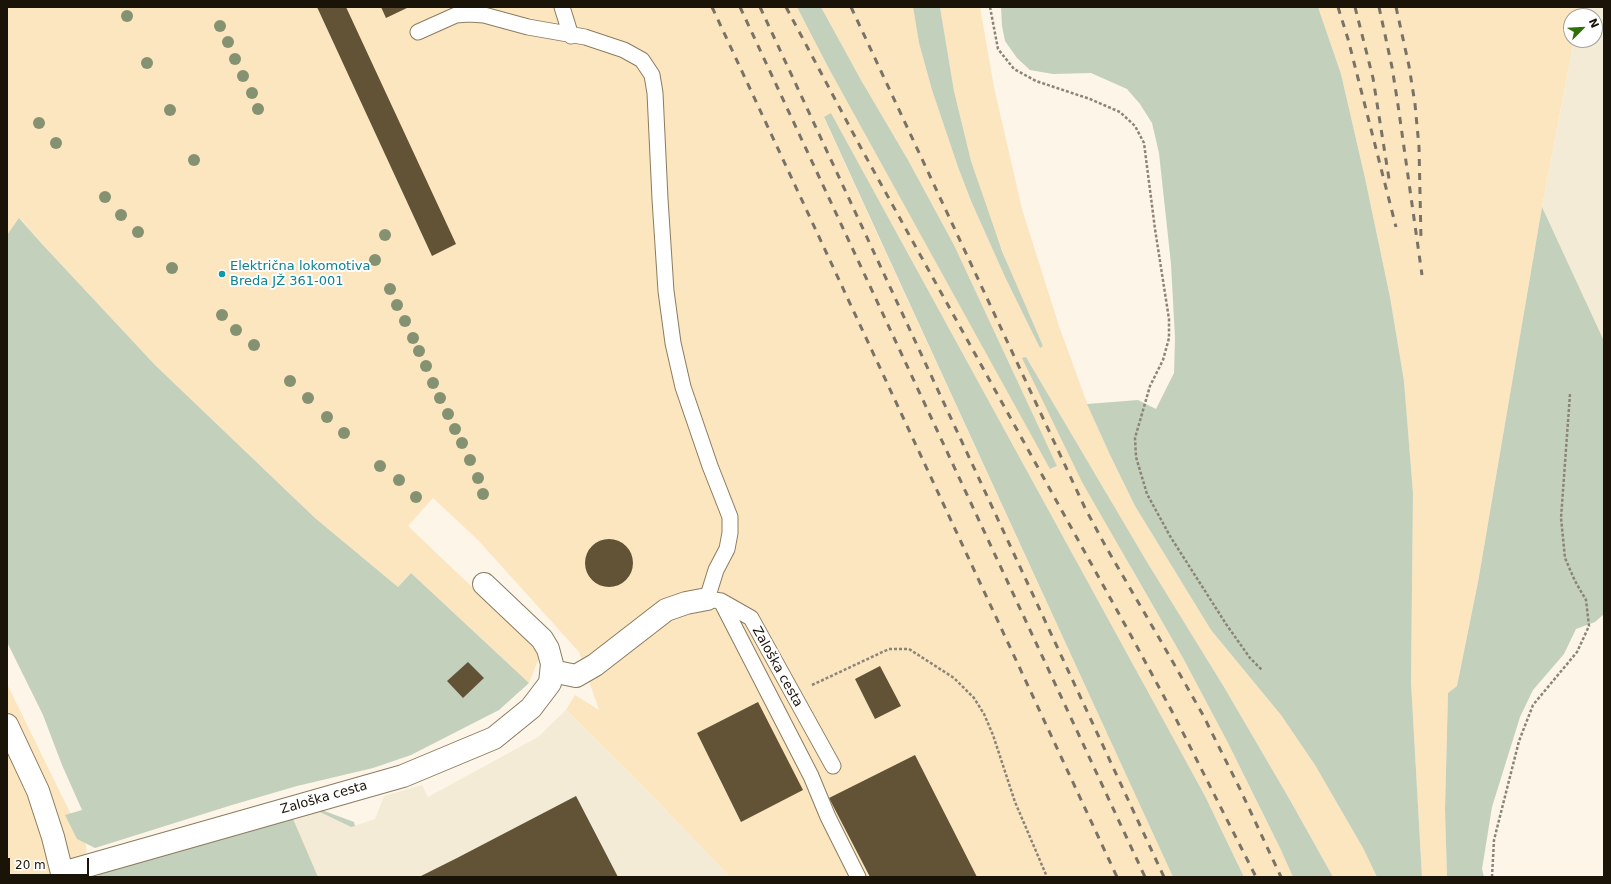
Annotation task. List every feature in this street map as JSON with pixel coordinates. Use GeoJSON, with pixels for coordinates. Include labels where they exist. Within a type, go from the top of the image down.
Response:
{"type":"FeatureCollection","features":[{"type":"Feature","properties":{"kind":"street"},"geometry":{"type":"LineString","coordinates":[[484,584],[542,640],[548,649],[552,664],[552,671],[576,676],[596,665],[666,610],[686,603],[714,600]]}},
{"type":"Feature","properties":{"kind":"street","name":"Zaloška cesta"},"geometry":{"type":"LineString","coordinates":[[7,725],[38,791],[53,836],[62,875],[403,776],[494,738],[531,708],[550,683],[552,671]]}},
{"type":"Feature","properties":{"kind":"lane"},"geometry":{"type":"LineString","coordinates":[[562,7],[571,36]]}},
{"type":"Feature","properties":{"kind":"lane"},"geometry":{"type":"LineString","coordinates":[[418,32],[456,14],[484,15],[528,27],[571,36],[585,37],[624,50],[642,60],[652,75],[655,93],[666,283],[672,343],[682,387],[730,517],[730,533],[727,549],[716,570],[714,600],[811,776],[828,817],[858,877]]}},
{"type":"Feature","properties":{"kind":"lane","name":"Zaloška cesta"},"geometry":{"type":"LineString","coordinates":[[714,600],[751,618],[833,766]]}},
{"type":"Feature","properties":{"kind":"path"},"geometry":{"type":"LineString","coordinates":[[990,7],[998,49],[1014,69],[1036,81],[1090,99],[1120,112],[1135,126],[1144,143],[1155,229],[1169,319],[1169,338],[1162,360],[1150,386],[1135,438],[1136,457],[1147,494],[1170,536],[1242,647],[1262,670]]}},
{"type":"Feature","properties":{"kind":"path"},"geometry":{"type":"LineString","coordinates":[[1492,877],[1494,840],[1519,742],[1533,705],[1577,652],[1589,626],[1586,600],[1575,582],[1565,558],[1561,518],[1570,394]]}},
{"type":"Feature","properties":{"kind":"path"},"geometry":{"type":"LineString","coordinates":[[792,694],[889,649],[909,649],[947,674],[974,698],[984,714],[993,735],[1015,802],[1047,877]]}},
{"type":"Feature","properties":{"kind":"shaded area"},"geometry":{"type":"Polygon","coordinates":[[[7,7],[797,7],[828,67],[1051,469],[1057,466],[954,245],[908,160],[861,80],[821,7],[913,7],[919,43],[932,90],[958,167],[971,201],[1005,277],[1040,347],[1043,346],[1023,302],[992,225],[971,161],[954,91],[940,7],[980,7],[994,87],[1022,209],[1059,326],[1087,403],[1111,457],[1135,506],[1211,630],[1281,715],[1315,765],[1363,848],[1377,877],[1333,877],[1224,687],[1147,562],[1026,357],[1132,570],[1183,658],[1228,743],[1293,877],[1244,877],[1205,796],[831,113],[824,118],[1173,877],[730,877],[632,775],[566,710],[575,695],[599,710],[579,652],[478,540],[433,498],[408,526],[536,648],[539,658],[529,683],[411,573],[398,587],[315,518],[155,365],[42,244],[20,218],[7,235],[7,7]]]}},
{"type":"Feature","properties":{"kind":"shaded area"},"geometry":{"type":"Polygon","coordinates":[[[1318,7],[1580,7],[1563,8],[1563,48],[1572,48],[1542,207],[1478,582],[1457,686],[1448,693],[1445,810],[1447,877],[1422,877],[1411,682],[1413,493],[1404,381],[1390,297],[1341,74],[1318,7]]]}},
{"type":"Feature","properties":{"kind":"shaded area"},"geometry":{"type":"Polygon","coordinates":[[[1604,7],[1604,341],[1542,207],[1572,48],[1603,48],[1603,8],[1580,8],[1604,7]]]}},
{"type":"Feature","properties":{"kind":"shaded area"},"geometry":{"type":"Polygon","coordinates":[[[7,684],[86,845],[88,877],[7,877],[7,684]]]}},
{"type":"Feature","properties":{"kind":"shaded area"},"geometry":{"type":"Polygon","coordinates":[[[566,710],[632,775],[730,877],[318,877],[292,819],[321,812],[351,827],[375,819],[384,796],[422,785],[428,797],[538,737],[566,710]]]}},
{"type":"Feature","properties":{"kind":"green space"},"geometry":{"type":"Polygon","coordinates":[[[797,7],[821,7],[861,80],[908,160],[954,245],[1057,466],[1050,469],[828,67],[797,7]]]}},
{"type":"Feature","properties":{"kind":"green space"},"geometry":{"type":"Polygon","coordinates":[[[913,7],[940,7],[954,91],[971,161],[1002,251],[1043,346],[1040,348],[1005,277],[971,201],[958,167],[932,90],[919,43],[913,7]]]}},
{"type":"Feature","properties":{"kind":"green space"},"geometry":{"type":"Polygon","coordinates":[[[1001,7],[1318,7],[1341,74],[1365,178],[1390,297],[1404,381],[1413,493],[1411,682],[1422,877],[1377,877],[1363,848],[1315,765],[1281,715],[1211,630],[1135,506],[1111,457],[1087,404],[1138,400],[1156,409],[1174,373],[1175,338],[1171,264],[1159,153],[1152,123],[1140,104],[1127,89],[1091,73],[1053,74],[1030,70],[1017,58],[1005,41],[1002,26],[1001,7]]]}},
{"type":"Feature","properties":{"kind":"green space"},"geometry":{"type":"Polygon","coordinates":[[[831,113],[1205,796],[1244,877],[1173,877],[824,117],[831,113]]]}},
{"type":"Feature","properties":{"kind":"green space"},"geometry":{"type":"Polygon","coordinates":[[[1542,207],[1604,341],[1604,614],[1595,622],[1576,629],[1564,654],[1533,690],[1520,717],[1492,807],[1482,869],[1484,877],[1447,877],[1445,810],[1448,693],[1457,686],[1478,582],[1542,207]]]}},
{"type":"Feature","properties":{"kind":"green space"},"geometry":{"type":"Polygon","coordinates":[[[19,218],[155,365],[315,518],[398,587],[411,573],[529,683],[499,710],[411,755],[373,768],[297,786],[232,805],[95,848],[77,839],[65,815],[82,810],[62,765],[43,715],[7,642],[7,235],[19,218]]]}},
{"type":"Feature","properties":{"kind":"green space"},"geometry":{"type":"Polygon","coordinates":[[[1026,357],[1147,562],[1224,687],[1333,877],[1293,877],[1228,743],[1183,658],[1082,482],[1022,358],[1026,357]]]}},
{"type":"Feature","properties":{"kind":"green space"},"geometry":{"type":"Polygon","coordinates":[[[319,809],[354,822],[355,826],[351,827],[320,812],[293,819],[318,877],[96,877],[100,874],[319,809]]]}},
{"type":"Feature","properties":{"kind":"building"},"geometry":{"type":"Polygon","coordinates":[[[317,7],[346,7],[456,244],[432,256],[317,7]]]}},
{"type":"Feature","properties":{"kind":"building"},"geometry":{"type":"Polygon","coordinates":[[[381,7],[409,7],[386,18],[381,7]]]}},
{"type":"Feature","properties":{"kind":"building"},"geometry":{"type":"Polygon","coordinates":[[[609,539],[618,541],[626,546],[631,554],[633,563],[631,572],[626,580],[618,585],[609,587],[600,585],[592,580],[587,572],[585,563],[587,554],[592,546],[600,541],[609,539]]]}},
{"type":"Feature","properties":{"kind":"building"},"geometry":{"type":"Polygon","coordinates":[[[468,662],[484,678],[463,698],[447,681],[468,662]]]}},
{"type":"Feature","properties":{"kind":"building"},"geometry":{"type":"Polygon","coordinates":[[[880,666],[901,706],[875,719],[855,679],[880,666]]]}},
{"type":"Feature","properties":{"kind":"building"},"geometry":{"type":"Polygon","coordinates":[[[758,702],[803,790],[741,822],[697,733],[758,702]]]}},
{"type":"Feature","properties":{"kind":"building"},"geometry":{"type":"Polygon","coordinates":[[[915,755],[977,877],[870,877],[829,798],[915,755]]]}},
{"type":"Feature","properties":{"kind":"building"},"geometry":{"type":"Polygon","coordinates":[[[576,796],[618,877],[419,877],[457,858],[576,796]]]}},
{"type":"Feature","properties":{"kind":"railway"},"geometry":{"type":"LineString","coordinates":[[712,7],[1117,877]]}},
{"type":"Feature","properties":{"kind":"railway"},"geometry":{"type":"LineString","coordinates":[[740,7],[1145,877]]}},
{"type":"Feature","properties":{"kind":"railway"},"geometry":{"type":"LineString","coordinates":[[760,7],[1164,877]]}},
{"type":"Feature","properties":{"kind":"railway"},"geometry":{"type":"LineString","coordinates":[[786,7],[861,148],[1134,641],[1175,717],[1256,877]]}},
{"type":"Feature","properties":{"kind":"railway"},"geometry":{"type":"LineString","coordinates":[[851,7],[1085,508],[1203,715],[1240,789],[1281,877]]}},
{"type":"Feature","properties":{"kind":"railway"},"geometry":{"type":"LineString","coordinates":[[1338,7],[1348,39],[1396,227]]}},
{"type":"Feature","properties":{"kind":"railway"},"geometry":{"type":"LineString","coordinates":[[1355,7],[1373,78],[1389,179]]}},
{"type":"Feature","properties":{"kind":"railway"},"geometry":{"type":"LineString","coordinates":[[1379,7],[1392,67],[1422,275]]}},
{"type":"Feature","properties":{"kind":"railway"},"geometry":{"type":"LineString","coordinates":[[1396,7],[1409,66],[1415,104],[1419,147],[1421,239]]}},
{"type":"Feature","properties":{"kind":"place","name":"Električna lokomotiva Breda JŽ 361-001"},"geometry":{"type":"Point","coordinates":[222,274]}}]}
